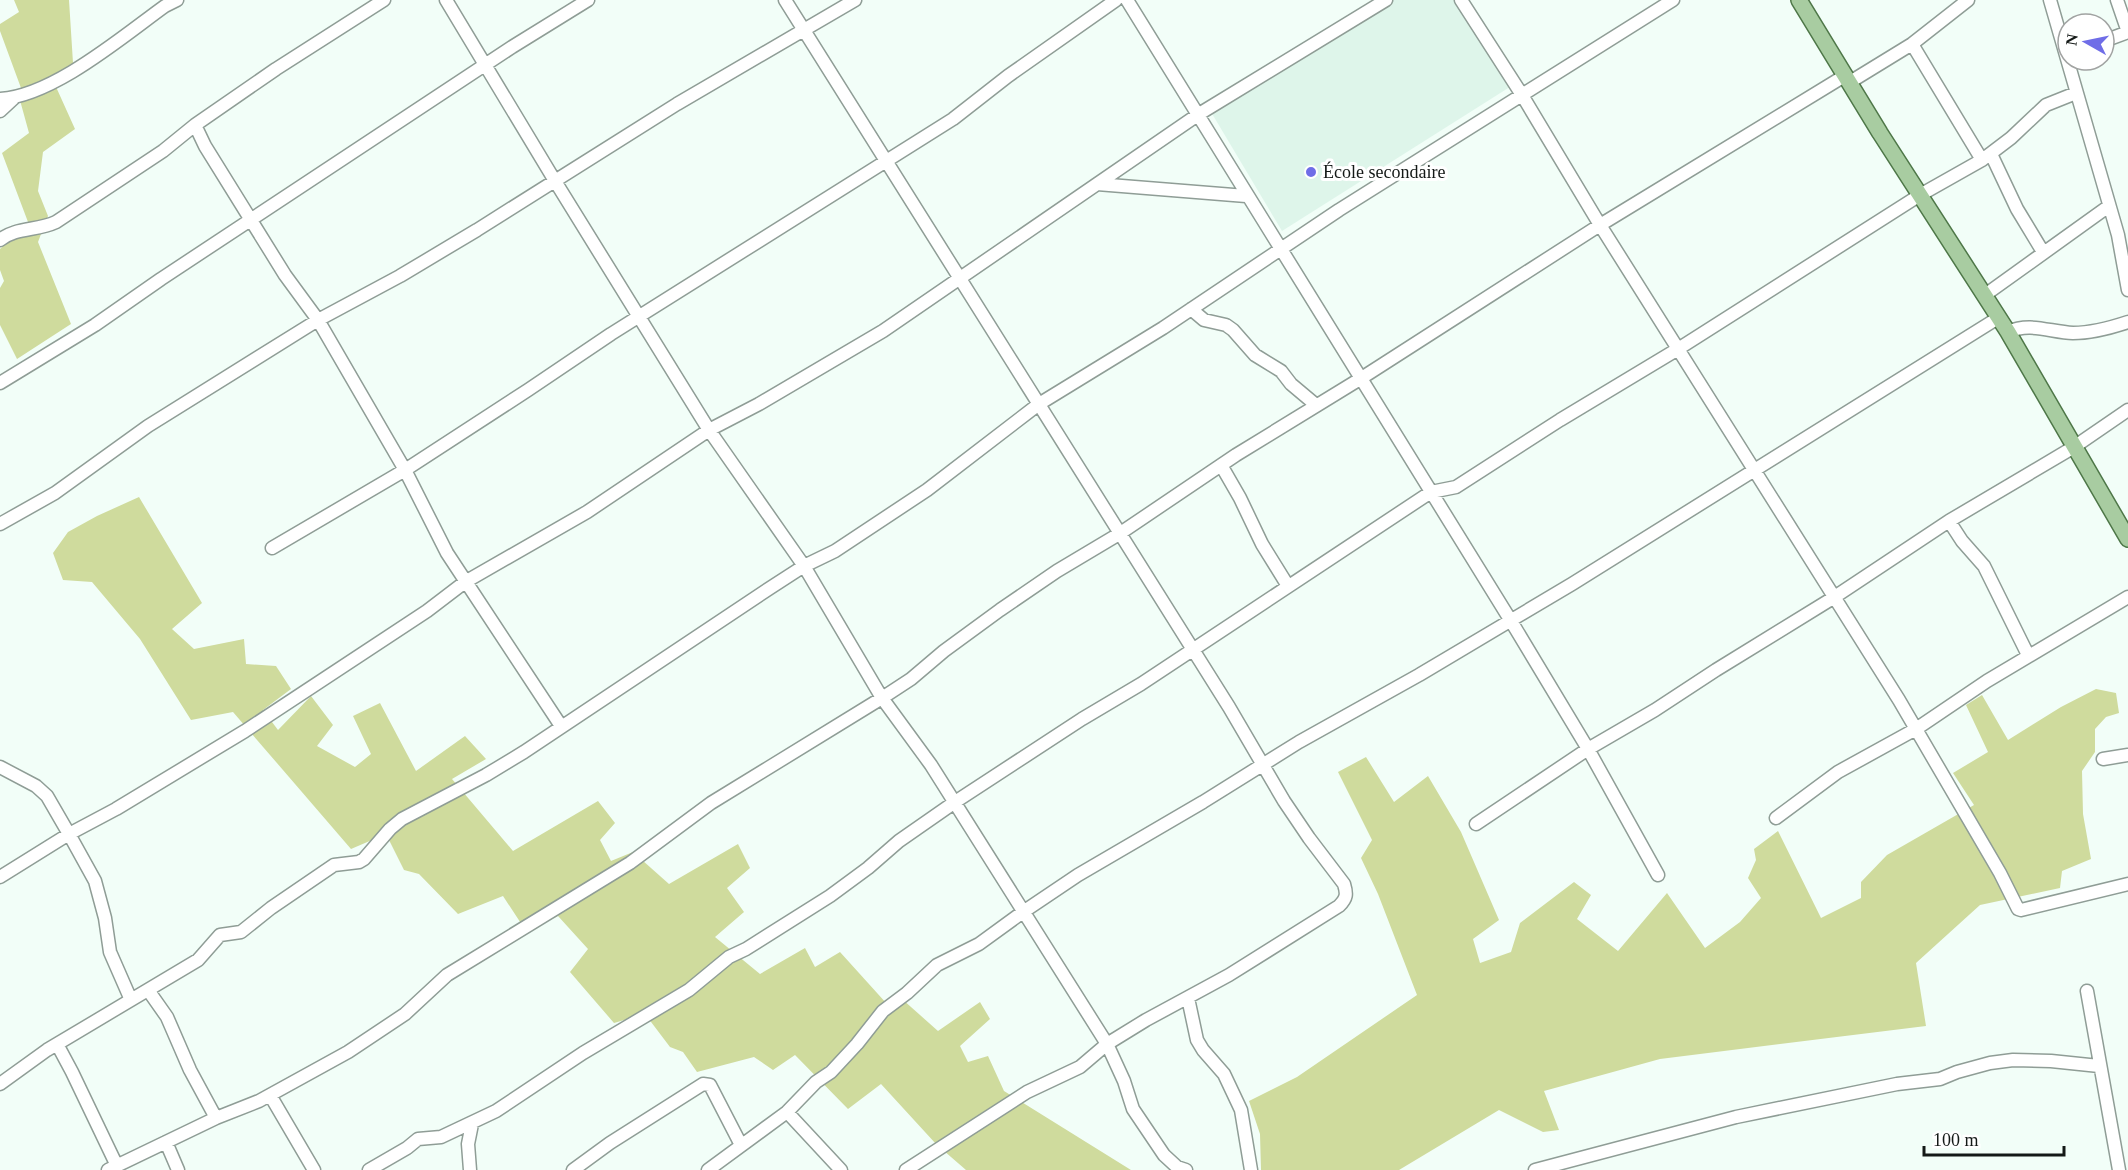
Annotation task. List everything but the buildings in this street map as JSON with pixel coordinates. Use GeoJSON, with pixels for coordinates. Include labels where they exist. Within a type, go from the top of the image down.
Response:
{"type":"FeatureCollection","features":[{"type":"Feature","properties":{"kind":"main road"},"geometry":{"type":"LineString","coordinates":[[1799,0],[2008,332],[2128,539]]}},
{"type":"Feature","properties":{"kind":"street"},"geometry":{"type":"LineString","coordinates":[[0,99],[14,98],[50,84],[177,0]]}},
{"type":"Feature","properties":{"kind":"street"},"geometry":{"type":"LineString","coordinates":[[0,240],[13,232],[38,229],[56,222],[163,151],[195,125],[276,69],[384,0]]}},
{"type":"Feature","properties":{"kind":"street"},"geometry":{"type":"LineString","coordinates":[[446,0],[709,430],[804,566],[882,698],[931,765],[1107,1044],[1124,1081],[1133,1109],[1164,1155],[1177,1167],[1185,1170]]}},
{"type":"Feature","properties":{"kind":"street"},"geometry":{"type":"LineString","coordinates":[[0,383],[95,326],[251,220],[588,0]]}},
{"type":"Feature","properties":{"kind":"street"},"geometry":{"type":"LineString","coordinates":[[785,0],[887,160],[1296,819],[1344,884],[1347,893],[1346,900],[1251,962],[1146,1020],[1107,1044],[1080,1067],[1027,1092],[906,1170]]}},
{"type":"Feature","properties":{"kind":"street"},"geometry":{"type":"LineString","coordinates":[[0,524],[56,493],[148,426],[318,320],[400,276],[668,110],[855,0]]}},
{"type":"Feature","properties":{"kind":"street"},"geometry":{"type":"LineString","coordinates":[[272,548],[405,470],[584,351],[952,119],[1008,76],[1116,0]]}},
{"type":"Feature","properties":{"kind":"street"},"geometry":{"type":"LineString","coordinates":[[1127,0],[1199,114],[1246,196],[1511,621],[1588,749],[1658,875]]}},
{"type":"Feature","properties":{"kind":"street"},"geometry":{"type":"LineString","coordinates":[[0,877],[265,718],[427,611],[465,582],[587,512],[709,430],[759,404],[883,331],[1199,114],[1386,0]]}},
{"type":"Feature","properties":{"kind":"street"},"geometry":{"type":"LineString","coordinates":[[1461,0],[1916,729],[2000,873],[2018,909],[2128,884]]}},
{"type":"Feature","properties":{"kind":"street"},"geometry":{"type":"LineString","coordinates":[[0,1084],[57,1044],[198,960],[220,935],[241,932],[271,908],[334,865],[364,860],[390,829],[402,819],[524,752],[804,566],[835,551],[927,490],[1039,404],[1191,309],[1339,210],[1673,0]]}},
{"type":"Feature","properties":{"kind":"street"},"geometry":{"type":"LineString","coordinates":[[57,1044],[72,1072],[113,1168],[216,1118],[270,1095],[348,1052],[405,1014],[447,975],[610,875],[711,803],[911,679],[970,630],[1221,465],[1600,225],[1848,78],[1912,44],[1968,0]]}},
{"type":"Feature","properties":{"kind":"street"},"geometry":{"type":"LineString","coordinates":[[2050,0],[2056,20]]}},
{"type":"Feature","properties":{"kind":"street"},"geometry":{"type":"LineString","coordinates":[[2116,0],[2128,32]]}},
{"type":"Feature","properties":{"kind":"street"},"geometry":{"type":"LineString","coordinates":[[1912,44],[1986,157],[2043,252]]}},
{"type":"Feature","properties":{"kind":"street"},"geometry":{"type":"LineString","coordinates":[[2071,72],[2109,206],[2123,233],[2128,290]]}},
{"type":"Feature","properties":{"kind":"street"},"geometry":{"type":"LineString","coordinates":[[369,1170],[418,1139],[441,1137],[496,1112],[583,1053],[689,990],[729,957],[746,949],[830,896],[868,868],[892,846],[955,802],[1192,650],[1431,492],[1456,487],[1920,195],[1986,157],[2012,138],[2046,105],[2076,93]]}},
{"type":"Feature","properties":{"kind":"street"},"geometry":{"type":"LineString","coordinates":[[0,111],[14,98]]}},
{"type":"Feature","properties":{"kind":"street"},"geometry":{"type":"LineString","coordinates":[[195,125],[205,146],[285,274],[318,320],[405,470],[447,553],[561,726]]}},
{"type":"Feature","properties":{"kind":"street"},"geometry":{"type":"LineString","coordinates":[[1097,184],[1246,196]]}},
{"type":"Feature","properties":{"kind":"street"},"geometry":{"type":"LineString","coordinates":[[1985,295],[2109,206]]}},
{"type":"Feature","properties":{"kind":"street"},"geometry":{"type":"LineString","coordinates":[[1191,309],[1204,320],[1233,330],[1255,355],[1281,371],[1291,384],[1316,405]]}},
{"type":"Feature","properties":{"kind":"street"},"geometry":{"type":"LineString","coordinates":[[708,1170],[787,1112],[816,1082],[831,1072],[883,1011],[907,993],[936,965],[980,944],[1078,876],[1342,717],[1511,621],[1998,318]]}},
{"type":"Feature","properties":{"kind":"street"},"geometry":{"type":"LineString","coordinates":[[2008,332],[2016,328],[2028,327],[2071,333],[2095,332],[2128,322]]}},
{"type":"Feature","properties":{"kind":"street"},"geometry":{"type":"LineString","coordinates":[[1476,824],[1588,749],[1655,710],[1716,669],[1833,598],[1949,521],[2074,447],[2128,410]]}},
{"type":"Feature","properties":{"kind":"street"},"geometry":{"type":"LineString","coordinates":[[1221,465],[1262,544],[1288,586]]}},
{"type":"Feature","properties":{"kind":"street"},"geometry":{"type":"LineString","coordinates":[[1949,521],[1962,541],[1984,566],[2028,656]]}},
{"type":"Feature","properties":{"kind":"street"},"geometry":{"type":"LineString","coordinates":[[1776,818],[1838,772],[1916,729],[1987,681],[2128,597]]}},
{"type":"Feature","properties":{"kind":"street"},"geometry":{"type":"LineString","coordinates":[[2103,759],[2128,755]]}},
{"type":"Feature","properties":{"kind":"street"},"geometry":{"type":"LineString","coordinates":[[0,767],[36,786],[47,796],[69,834],[95,881],[105,918],[110,952],[130,1000]]}},
{"type":"Feature","properties":{"kind":"street"},"geometry":{"type":"LineString","coordinates":[[148,990],[167,1017],[190,1070],[216,1118]]}},
{"type":"Feature","properties":{"kind":"street"},"geometry":{"type":"LineString","coordinates":[[2087,991],[2120,1170]]}},
{"type":"Feature","properties":{"kind":"street"},"geometry":{"type":"LineString","coordinates":[[1188,998],[1197,1040],[1224,1074],[1241,1110],[1251,1170]]}},
{"type":"Feature","properties":{"kind":"street"},"geometry":{"type":"LineString","coordinates":[[1535,1170],[1736,1117],[1897,1084],[1940,1079],[1990,1063],[2013,1060],[2051,1061],[2099,1066]]}},
{"type":"Feature","properties":{"kind":"street"},"geometry":{"type":"LineString","coordinates":[[573,1170],[703,1084],[710,1085],[741,1145]]}},
{"type":"Feature","properties":{"kind":"street"},"geometry":{"type":"LineString","coordinates":[[270,1095],[314,1170]]}},
{"type":"Feature","properties":{"kind":"street"},"geometry":{"type":"LineString","coordinates":[[787,1112],[841,1170]]}},
{"type":"Feature","properties":{"kind":"street"},"geometry":{"type":"LineString","coordinates":[[470,1170],[468,1143],[472,1124]]}},
{"type":"Feature","properties":{"kind":"street"},"geometry":{"type":"LineString","coordinates":[[452,1132],[468,1143]]}},
{"type":"Feature","properties":{"kind":"street"},"geometry":{"type":"LineString","coordinates":[[166,1143],[178,1170]]}},
{"type":"Feature","properties":{"kind":"shaded area","name":"École secondaire"},"geometry":{"type":"Polygon","coordinates":[[[1391,0],[1460,0],[1513,85],[1282,231],[1211,112],[1391,0]]]}},
{"type":"Feature","properties":{"kind":"green space"},"geometry":{"type":"Polygon","coordinates":[[[14,0],[69,0],[73,63],[52,78],[75,129],[43,152],[38,191],[48,216],[38,242],[71,324],[17,359],[0,325],[0,288],[4,281],[0,270],[0,249],[28,222],[2,153],[29,133],[18,93],[21,88],[0,31],[0,24],[19,12],[14,0]]]}},
{"type":"Feature","properties":{"kind":"green space"},"geometry":{"type":"Polygon","coordinates":[[[139,497],[202,603],[172,629],[194,649],[244,639],[246,664],[276,666],[291,689],[263,710],[278,730],[311,696],[333,725],[317,746],[355,767],[371,754],[353,716],[380,703],[416,771],[465,736],[486,759],[452,779],[513,851],[598,801],[615,823],[600,840],[611,861],[633,852],[669,884],[738,844],[750,868],[727,888],[744,912],[715,937],[760,974],[805,948],[815,967],[840,952],[887,1004],[902,999],[938,1031],[980,1002],[990,1019],[960,1046],[968,1062],[988,1056],[1004,1091],[1131,1170],[966,1170],[936,1144],[881,1084],[848,1109],[795,1055],[773,1070],[754,1057],[697,1072],[683,1052],[670,1047],[645,1014],[614,1023],[570,972],[588,949],[558,916],[526,931],[503,896],[458,914],[419,874],[404,870],[386,834],[351,849],[233,712],[191,720],[140,639],[92,582],[63,580],[53,553],[68,532],[139,497]]]}},
{"type":"Feature","properties":{"kind":"green space"},"geometry":{"type":"Polygon","coordinates":[[[2096,689],[2116,693],[2119,713],[2106,717],[2095,729],[2095,752],[2082,771],[2083,814],[2091,859],[2062,871],[2060,888],[1980,905],[1916,963],[1926,1026],[1660,1059],[1544,1091],[1559,1130],[1543,1132],[1499,1110],[1399,1170],[1261,1170],[1260,1134],[1249,1101],[1297,1077],[1417,995],[1378,894],[1361,858],[1372,840],[1338,772],[1366,757],[1394,802],[1428,776],[1461,832],[1499,920],[1473,939],[1480,963],[1511,952],[1520,923],[1574,882],[1591,895],[1577,919],[1618,951],[1667,893],[1705,948],[1740,922],[1761,898],[1748,878],[1756,860],[1754,849],[1778,831],[1821,918],[1861,898],[1861,882],[1887,855],[1974,805],[1953,773],[1988,752],[1966,705],[1982,695],[2008,740],[2061,707],[2096,689]]]}},
{"type":"Feature","properties":{"kind":"place","name":"École secondaire"},"geometry":{"type":"Point","coordinates":[1311,172]}}]}
